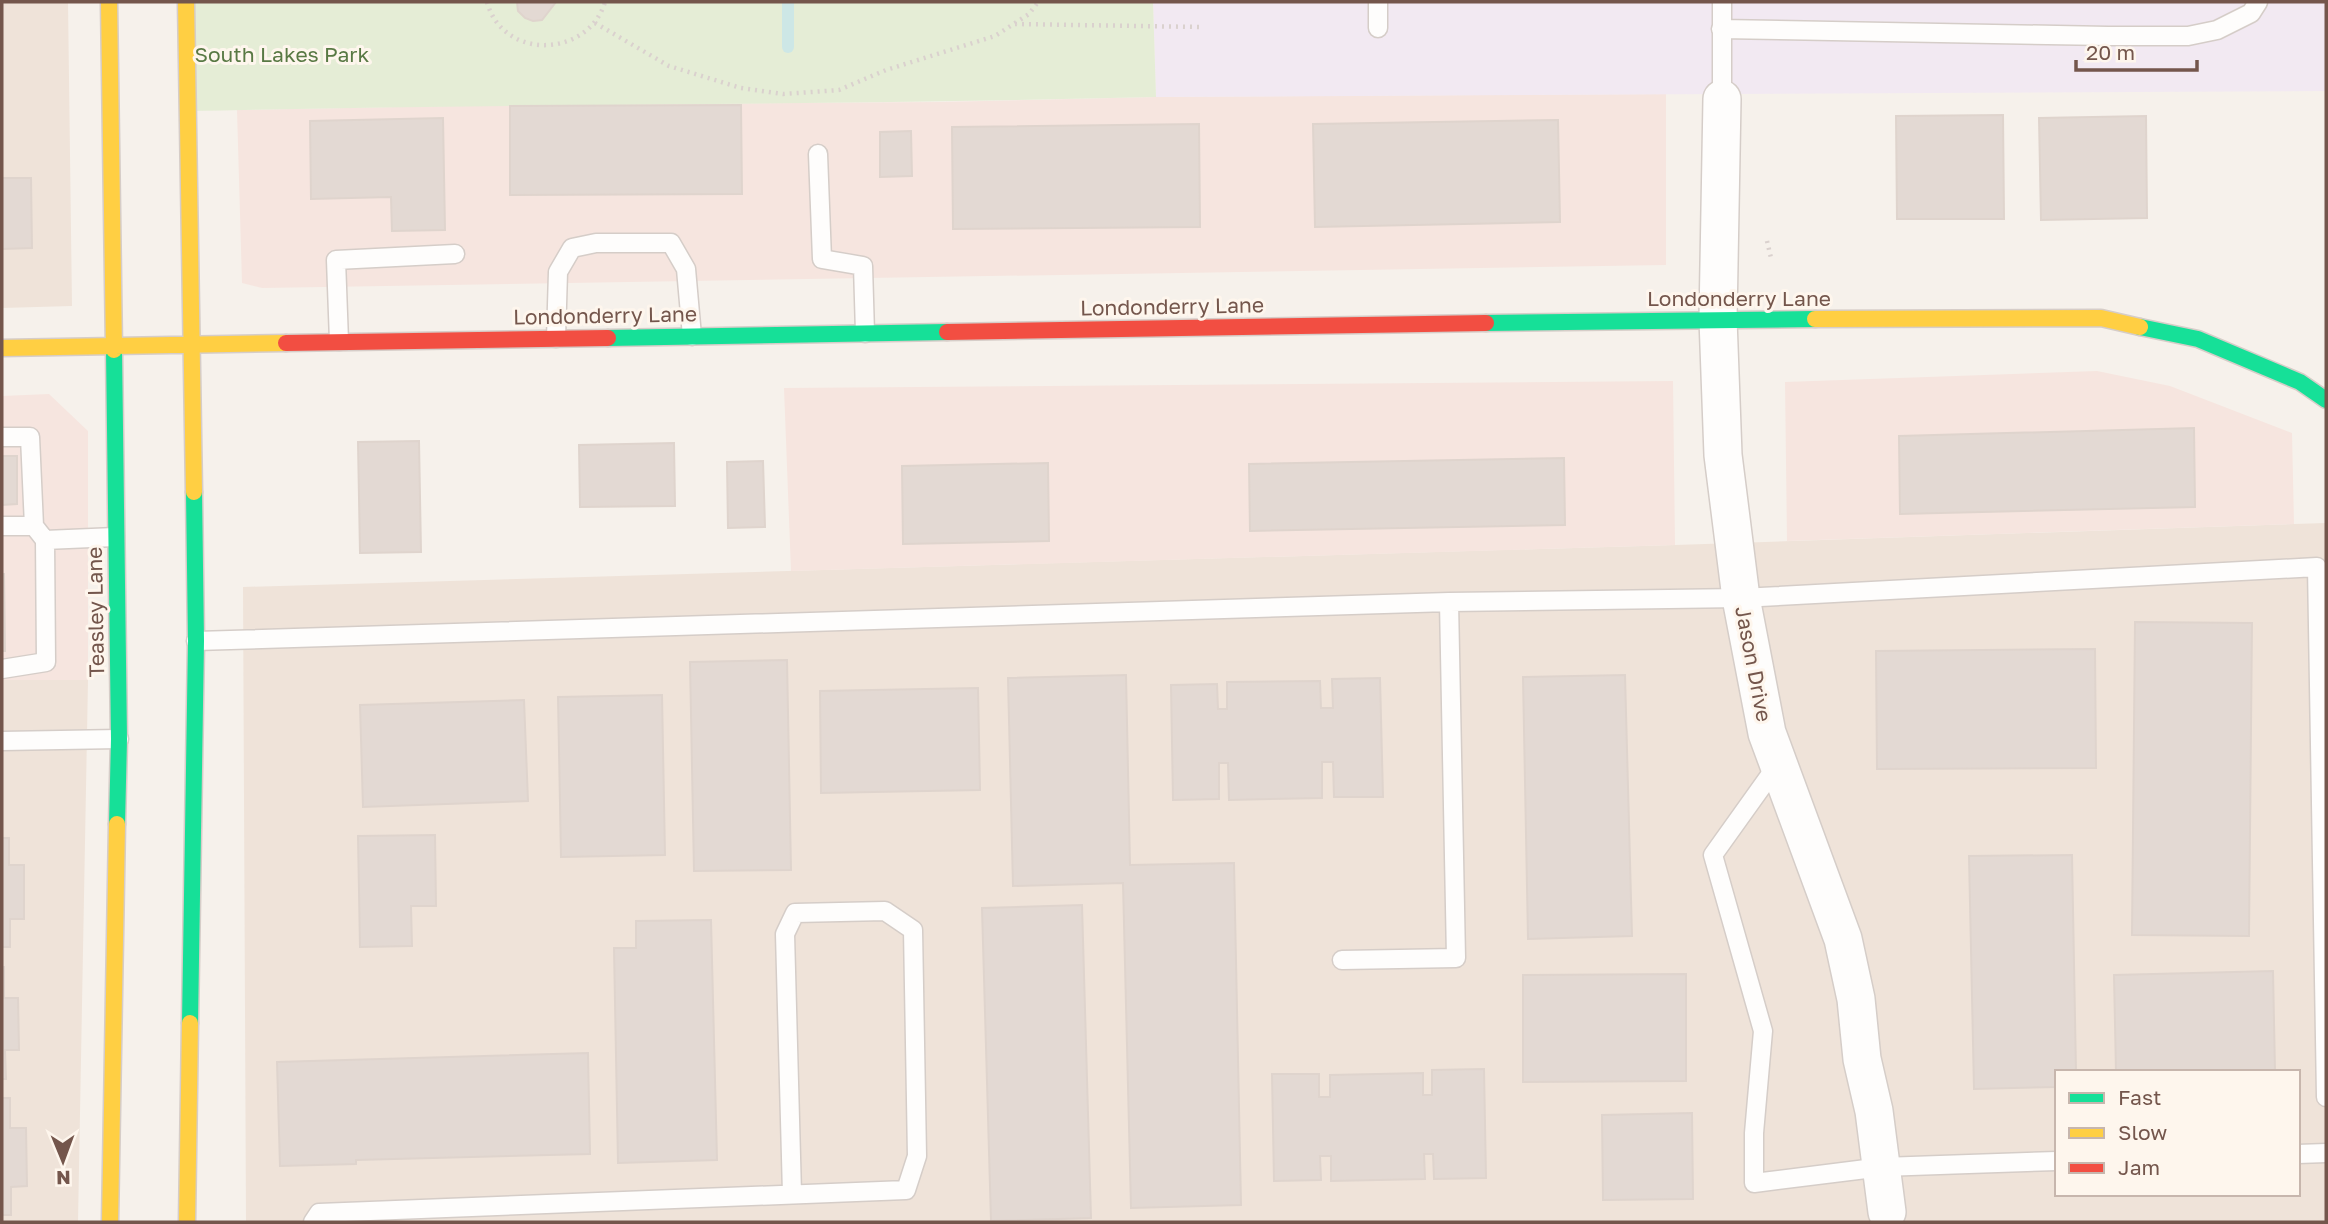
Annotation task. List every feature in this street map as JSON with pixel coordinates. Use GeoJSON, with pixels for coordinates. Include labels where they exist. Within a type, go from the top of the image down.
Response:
{"type":"FeatureCollection","features":[{"type":"Feature","properties":{"kind":"main road","name":"Teasley Lane"},"geometry":{"type":"LineString","coordinates":[[109,2],[119,739],[110,1222]]}},
{"type":"Feature","properties":{"kind":"main road"},"geometry":{"type":"LineString","coordinates":[[186,2],[196,641],[187,1222]]}},
{"type":"Feature","properties":{"kind":"main road","name":"Londonderry Lane"},"geometry":{"type":"LineString","coordinates":[[2,348],[1718,319],[2102,318],[2199,340],[2300,382],[2326,400]]}},
{"type":"Feature","properties":{"kind":"street","name":"Jason Drive"},"geometry":{"type":"LineString","coordinates":[[1722,99],[1718,319],[1723,455],[1741,598],[1767,733],[1843,939],[1856,999],[1862,1059],[1874,1111],[1887,1217]]}},
{"type":"Feature","properties":{"kind":"lane"},"geometry":{"type":"LineString","coordinates":[[1378,2],[1378,28]]}},
{"type":"Feature","properties":{"kind":"lane"},"geometry":{"type":"LineString","coordinates":[[1722,2],[1722,99]]}},
{"type":"Feature","properties":{"kind":"lane"},"geometry":{"type":"LineString","coordinates":[[1721,29],[2188,36],[2217,30],[2251,13],[2258,2]]}},
{"type":"Feature","properties":{"kind":"lane"},"geometry":{"type":"LineString","coordinates":[[818,154],[822,259],[863,266],[864,333]]}},
{"type":"Feature","properties":{"kind":"lane"},"geometry":{"type":"LineString","coordinates":[[556,338],[558,272],[572,248],[596,243],[671,243],[686,269],[692,336]]}},
{"type":"Feature","properties":{"kind":"lane"},"geometry":{"type":"LineString","coordinates":[[339,341],[337,260],[455,254]]}},
{"type":"Feature","properties":{"kind":"lane"},"geometry":{"type":"LineString","coordinates":[[2,437],[30,437],[39,533],[46,662],[2,669]]}},
{"type":"Feature","properties":{"kind":"lane"},"geometry":{"type":"LineString","coordinates":[[2,526],[39,533],[115,537]]}},
{"type":"Feature","properties":{"kind":"lane"},"geometry":{"type":"LineString","coordinates":[[196,641],[1449,602],[1741,598],[2317,567],[2326,1097]]}},
{"type":"Feature","properties":{"kind":"lane"},"geometry":{"type":"LineString","coordinates":[[1342,960],[1455,958],[1449,602]]}},
{"type":"Feature","properties":{"kind":"lane"},"geometry":{"type":"LineString","coordinates":[[2,741],[119,739]]}},
{"type":"Feature","properties":{"kind":"lane"},"geometry":{"type":"LineString","coordinates":[[1779,764],[1713,855],[1763,1031],[1754,1133],[1754,1183],[1882,1167],[2055,1161]]}},
{"type":"Feature","properties":{"kind":"lane"},"geometry":{"type":"LineString","coordinates":[[313,1222],[319,1213],[906,1190],[917,1156],[913,930],[885,911],[795,913],[785,934],[792,1194]]}},
{"type":"Feature","properties":{"kind":"lane"},"geometry":{"type":"LineString","coordinates":[[2300,1154],[2326,1153]]}},
{"type":"Feature","properties":{"kind":"path"},"geometry":{"type":"LineString","coordinates":[[487,2],[497,22],[510,35],[527,43],[545,46],[564,43],[581,36],[595,23],[605,2]]}},
{"type":"Feature","properties":{"kind":"path"},"geometry":{"type":"LineString","coordinates":[[595,23],[669,66],[741,88],[783,94],[839,90],[886,70],[995,36],[1029,14],[1038,2]]}},
{"type":"Feature","properties":{"kind":"path"},"geometry":{"type":"LineString","coordinates":[[1014,23],[1200,27]]}},
{"type":"Feature","properties":{"kind":"path"},"geometry":{"type":"LineString","coordinates":[[1767,242],[1771,258]]}},
{"type":"Feature","properties":{"kind":"shaded area"},"geometry":{"type":"Polygon","coordinates":[[[2,2],[68,2],[72,306],[2,308],[2,2]]]}},
{"type":"Feature","properties":{"kind":"shaded area"},"geometry":{"type":"Polygon","coordinates":[[[1153,2],[2326,2],[2326,91],[1156,97],[1153,2]]]}},
{"type":"Feature","properties":{"kind":"shaded area"},"geometry":{"type":"Polygon","coordinates":[[[1666,94],[1666,265],[262,288],[242,283],[237,110],[1156,97],[1666,94]]]}},
{"type":"Feature","properties":{"kind":"shaded area"},"geometry":{"type":"Polygon","coordinates":[[[2097,371],[2170,386],[2292,433],[2294,524],[1787,541],[1785,382],[2097,371]]]}},
{"type":"Feature","properties":{"kind":"shaded area"},"geometry":{"type":"Polygon","coordinates":[[[1673,381],[1675,545],[791,571],[784,388],[1673,381]]]}},
{"type":"Feature","properties":{"kind":"shaded area"},"geometry":{"type":"Polygon","coordinates":[[[49,394],[88,431],[88,680],[2,680],[2,396],[49,394]]]}},
{"type":"Feature","properties":{"kind":"shaded area"},"geometry":{"type":"Polygon","coordinates":[[[2326,523],[2326,1222],[246,1222],[243,587],[2326,523]]]}},
{"type":"Feature","properties":{"kind":"shaded area"},"geometry":{"type":"Polygon","coordinates":[[[2,680],[88,680],[78,1222],[2,1222],[2,680]]]}},
{"type":"Feature","properties":{"kind":"green space","name":"South Lakes Park"},"geometry":{"type":"Polygon","coordinates":[[[186,2],[1153,2],[1156,97],[188,111],[186,2]]]}},
{"type":"Feature","properties":{"kind":"building"},"geometry":{"type":"Polygon","coordinates":[[[517,2],[556,2],[542,20],[533,21],[518,11],[517,2]]]}},
{"type":"Feature","properties":{"kind":"building"},"geometry":{"type":"Polygon","coordinates":[[[741,105],[742,194],[510,195],[510,106],[741,105]]]}},
{"type":"Feature","properties":{"kind":"building"},"geometry":{"type":"Polygon","coordinates":[[[2003,115],[2004,219],[1897,219],[1896,116],[2003,115]]]}},
{"type":"Feature","properties":{"kind":"building"},"geometry":{"type":"Polygon","coordinates":[[[2146,116],[2147,218],[2041,220],[2039,118],[2146,116]]]}},
{"type":"Feature","properties":{"kind":"building"},"geometry":{"type":"Polygon","coordinates":[[[443,118],[445,230],[392,231],[391,197],[311,199],[310,121],[443,118]]]}},
{"type":"Feature","properties":{"kind":"building"},"geometry":{"type":"Polygon","coordinates":[[[1558,120],[1560,222],[1315,227],[1313,124],[1558,120]]]}},
{"type":"Feature","properties":{"kind":"building"},"geometry":{"type":"Polygon","coordinates":[[[1199,124],[1200,227],[953,229],[952,127],[1199,124]]]}},
{"type":"Feature","properties":{"kind":"building"},"geometry":{"type":"Polygon","coordinates":[[[911,131],[912,176],[880,177],[880,132],[911,131]]]}},
{"type":"Feature","properties":{"kind":"building"},"geometry":{"type":"Polygon","coordinates":[[[2,178],[31,178],[32,248],[2,249],[2,178]]]}},
{"type":"Feature","properties":{"kind":"building"},"geometry":{"type":"Polygon","coordinates":[[[2194,428],[2195,507],[1900,514],[1899,436],[2194,428]]]}},
{"type":"Feature","properties":{"kind":"building"},"geometry":{"type":"Polygon","coordinates":[[[419,441],[421,552],[360,553],[358,442],[419,441]]]}},
{"type":"Feature","properties":{"kind":"building"},"geometry":{"type":"Polygon","coordinates":[[[674,443],[675,506],[580,507],[579,445],[674,443]]]}},
{"type":"Feature","properties":{"kind":"building"},"geometry":{"type":"Polygon","coordinates":[[[2,456],[17,456],[17,504],[2,505],[2,456]]]}},
{"type":"Feature","properties":{"kind":"building"},"geometry":{"type":"Polygon","coordinates":[[[1564,458],[1565,525],[1250,531],[1249,464],[1564,458]]]}},
{"type":"Feature","properties":{"kind":"building"},"geometry":{"type":"Polygon","coordinates":[[[763,461],[765,527],[728,528],[727,462],[763,461]]]}},
{"type":"Feature","properties":{"kind":"building"},"geometry":{"type":"Polygon","coordinates":[[[1048,463],[1049,541],[903,544],[902,466],[1048,463]]]}},
{"type":"Feature","properties":{"kind":"building"},"geometry":{"type":"Polygon","coordinates":[[[4,574],[5,651],[2,651],[4,574]]]}},
{"type":"Feature","properties":{"kind":"building"},"geometry":{"type":"Polygon","coordinates":[[[2135,622],[2252,623],[2249,936],[2132,935],[2135,622]]]}},
{"type":"Feature","properties":{"kind":"building"},"geometry":{"type":"Polygon","coordinates":[[[2095,649],[2096,768],[1877,769],[1876,651],[2095,649]]]}},
{"type":"Feature","properties":{"kind":"building"},"geometry":{"type":"Polygon","coordinates":[[[787,660],[791,870],[694,871],[690,662],[787,660]]]}},
{"type":"Feature","properties":{"kind":"building"},"geometry":{"type":"Polygon","coordinates":[[[1126,675],[1130,865],[1234,863],[1241,1205],[1131,1208],[1123,883],[1013,886],[1008,678],[1126,675]]]}},
{"type":"Feature","properties":{"kind":"building"},"geometry":{"type":"Polygon","coordinates":[[[1625,675],[1632,936],[1528,939],[1523,677],[1625,675]]]}},
{"type":"Feature","properties":{"kind":"building"},"geometry":{"type":"Polygon","coordinates":[[[1380,678],[1383,797],[1334,797],[1333,762],[1322,762],[1322,798],[1229,800],[1228,763],[1219,763],[1219,799],[1173,800],[1171,685],[1217,684],[1218,709],[1227,709],[1227,682],[1320,681],[1321,708],[1333,708],[1332,679],[1380,678]]]}},
{"type":"Feature","properties":{"kind":"building"},"geometry":{"type":"Polygon","coordinates":[[[978,688],[980,790],[821,793],[820,691],[978,688]]]}},
{"type":"Feature","properties":{"kind":"building"},"geometry":{"type":"Polygon","coordinates":[[[662,695],[665,855],[561,857],[558,697],[662,695]]]}},
{"type":"Feature","properties":{"kind":"building"},"geometry":{"type":"Polygon","coordinates":[[[524,700],[528,801],[363,807],[360,705],[524,700]]]}},
{"type":"Feature","properties":{"kind":"building"},"geometry":{"type":"Polygon","coordinates":[[[435,835],[436,906],[411,906],[412,946],[360,947],[358,836],[435,835]]]}},
{"type":"Feature","properties":{"kind":"building"},"geometry":{"type":"Polygon","coordinates":[[[2,838],[9,838],[9,865],[24,865],[24,919],[10,919],[10,947],[2,947],[2,838]]]}},
{"type":"Feature","properties":{"kind":"building"},"geometry":{"type":"Polygon","coordinates":[[[2072,855],[2076,1070],[2055,1070],[2055,1087],[1974,1089],[1969,856],[2072,855]]]}},
{"type":"Feature","properties":{"kind":"building"},"geometry":{"type":"Polygon","coordinates":[[[1082,905],[1091,1218],[991,1221],[982,908],[1082,905]]]}},
{"type":"Feature","properties":{"kind":"building"},"geometry":{"type":"Polygon","coordinates":[[[711,920],[717,1160],[618,1163],[614,948],[636,948],[636,921],[711,920]]]}},
{"type":"Feature","properties":{"kind":"building"},"geometry":{"type":"Polygon","coordinates":[[[2,967],[4,998],[18,998],[19,1050],[5,1050],[6,1079],[2,1079],[2,967]]]}},
{"type":"Feature","properties":{"kind":"building"},"geometry":{"type":"Polygon","coordinates":[[[2273,971],[2275,1070],[2116,1070],[2114,975],[2273,971]]]}},
{"type":"Feature","properties":{"kind":"building"},"geometry":{"type":"Polygon","coordinates":[[[1686,974],[1686,1081],[1523,1082],[1523,975],[1686,974]]]}},
{"type":"Feature","properties":{"kind":"building"},"geometry":{"type":"Polygon","coordinates":[[[588,1053],[590,1154],[356,1160],[356,1164],[280,1166],[277,1062],[588,1053]]]}},
{"type":"Feature","properties":{"kind":"building"},"geometry":{"type":"Polygon","coordinates":[[[1484,1069],[1486,1178],[1434,1179],[1433,1154],[1424,1154],[1425,1179],[1331,1181],[1331,1156],[1320,1156],[1321,1180],[1274,1181],[1272,1074],[1319,1074],[1319,1097],[1330,1097],[1330,1075],[1423,1073],[1423,1095],[1432,1095],[1432,1070],[1484,1069]]]}},
{"type":"Feature","properties":{"kind":"building"},"geometry":{"type":"Polygon","coordinates":[[[2,1098],[10,1098],[10,1128],[26,1128],[27,1186],[11,1187],[11,1215],[2,1215],[2,1098]]]}},
{"type":"Feature","properties":{"kind":"building"},"geometry":{"type":"Polygon","coordinates":[[[1692,1113],[1693,1199],[1603,1200],[1602,1115],[1692,1113]]]}},
{"type":"Feature","properties":{"kind":"waterway"},"geometry":{"type":"LineString","coordinates":[[788,2],[788,47]]}},
{"type":"Feature","properties":{"kind":"traffic: fast"},"geometry":{"type":"LineString","coordinates":[[1486,323],[1815,319]]}},
{"type":"Feature","properties":{"kind":"traffic: fast"},"geometry":{"type":"LineString","coordinates":[[2140,327],[2198,339],[2300,382],[2326,400]]}},
{"type":"Feature","properties":{"kind":"traffic: fast"},"geometry":{"type":"LineString","coordinates":[[608,338],[947,332]]}},
{"type":"Feature","properties":{"kind":"traffic: fast"},"geometry":{"type":"LineString","coordinates":[[114,350],[119,739],[117,824]]}},
{"type":"Feature","properties":{"kind":"traffic: fast"},"geometry":{"type":"LineString","coordinates":[[190,1023],[196,641],[194,492]]}},
{"type":"Feature","properties":{"kind":"traffic: slow"},"geometry":{"type":"LineString","coordinates":[[109,2],[114,350]]}},
{"type":"Feature","properties":{"kind":"traffic: slow"},"geometry":{"type":"LineString","coordinates":[[186,2],[194,492]]}},
{"type":"Feature","properties":{"kind":"traffic: slow"},"geometry":{"type":"LineString","coordinates":[[1815,319],[2101,318],[2140,327]]}},
{"type":"Feature","properties":{"kind":"traffic: slow"},"geometry":{"type":"LineString","coordinates":[[2,348],[286,343]]}},
{"type":"Feature","properties":{"kind":"traffic: slow"},"geometry":{"type":"LineString","coordinates":[[110,1222],[117,824]]}},
{"type":"Feature","properties":{"kind":"traffic: slow"},"geometry":{"type":"LineString","coordinates":[[187,1222],[190,1023]]}},
{"type":"Feature","properties":{"kind":"traffic: jam"},"geometry":{"type":"LineString","coordinates":[[947,332],[1486,323]]}},
{"type":"Feature","properties":{"kind":"traffic: jam"},"geometry":{"type":"LineString","coordinates":[[286,343],[608,338]]}}]}
